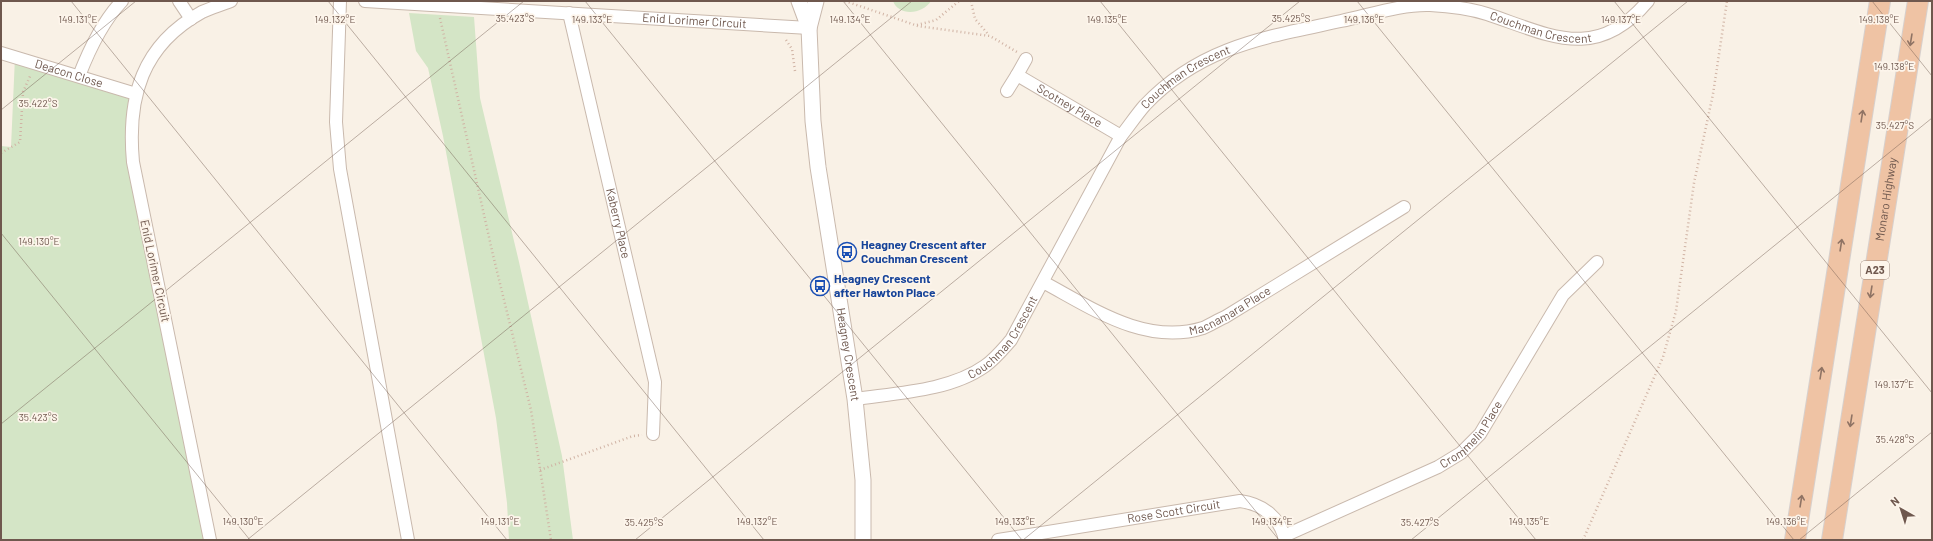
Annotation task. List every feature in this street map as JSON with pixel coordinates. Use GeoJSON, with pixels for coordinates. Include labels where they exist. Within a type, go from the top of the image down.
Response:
{"type":"FeatureCollection","features":[{"type":"Feature","properties":{"kind":"highway"},"geometry":{"type":"LineString","coordinates":[[1795,540],[1880,1]]}},
{"type":"Feature","properties":{"kind":"highway","name":"Monaro Highway"},"geometry":{"type":"LineString","coordinates":[[1832,540],[1918,1]]}},
{"type":"Feature","properties":{"kind":"street"},"geometry":{"type":"LineString","coordinates":[[79,76],[100,30],[122,1]]}},
{"type":"Feature","properties":{"kind":"street"},"geometry":{"type":"LineString","coordinates":[[179,1],[191,19]]}},
{"type":"Feature","properties":{"kind":"street","name":"Enid Lorimer Circuit"},"geometry":{"type":"LineString","coordinates":[[210,540],[133,162],[130,134],[136,94],[144,71],[156,50],[172,33],[191,19],[231,1]]}},
{"type":"Feature","properties":{"kind":"street"},"geometry":{"type":"LineString","coordinates":[[340,1],[336,122],[340,169],[408,540]]}},
{"type":"Feature","properties":{"kind":"street","name":"Enid Lorimer Circuit"},"geometry":{"type":"LineString","coordinates":[[365,1],[808,28]]}},
{"type":"Feature","properties":{"kind":"street","name":"Heagney Crescent"},"geometry":{"type":"LineString","coordinates":[[799,1],[808,28],[818,168],[854,399],[863,480],[863,540]]}},
{"type":"Feature","properties":{"kind":"street","name":"Heagney Crescent"},"geometry":{"type":"LineString","coordinates":[[808,28],[816,1]]}},
{"type":"Feature","properties":{"kind":"street","name":"Couchman Crescent"},"geometry":{"type":"LineString","coordinates":[[854,399],[938,386],[962,379],[984,367],[994,359],[1011,340],[1121,136],[1145,105],[1173,79],[1189,68],[1223,50],[1261,39],[1401,8],[1428,5],[1457,7],[1486,14],[1545,35],[1570,39],[1594,38],[1605,35],[1625,24],[1634,17],[1648,1]]}},
{"type":"Feature","properties":{"kind":"street","name":"Kaberry Place"},"geometry":{"type":"LineString","coordinates":[[569,13],[655,382],[653,434]]}},
{"type":"Feature","properties":{"kind":"street","name":"Deacon Close"},"geometry":{"type":"LineString","coordinates":[[1,53],[136,94]]}},
{"type":"Feature","properties":{"kind":"street"},"geometry":{"type":"LineString","coordinates":[[1007,91],[1026,59]]}},
{"type":"Feature","properties":{"kind":"street","name":"Scotney Place"},"geometry":{"type":"LineString","coordinates":[[1017,75],[1121,136]]}},
{"type":"Feature","properties":{"kind":"street","name":"Macnamara Place"},"geometry":{"type":"LineString","coordinates":[[1043,282],[1128,326],[1154,332],[1180,333],[1204,328],[1225,317],[1404,207]]}},
{"type":"Feature","properties":{"kind":"street","name":"Crommelin Place"},"geometry":{"type":"LineString","coordinates":[[1284,538],[1438,467],[1461,453],[1480,434],[1563,295],[1597,262]]}},
{"type":"Feature","properties":{"kind":"street","name":"Rose Scott Circuit"},"geometry":{"type":"LineString","coordinates":[[998,540],[1045,536],[1240,501],[1252,503],[1264,508],[1275,518],[1284,538]]}},
{"type":"Feature","properties":{"kind":"path"},"geometry":{"type":"LineString","coordinates":[[845,1],[858,4],[894,19],[917,26],[990,36]]}},
{"type":"Feature","properties":{"kind":"path"},"geometry":{"type":"LineString","coordinates":[[917,26],[936,20],[959,1]]}},
{"type":"Feature","properties":{"kind":"path"},"geometry":{"type":"LineString","coordinates":[[971,1],[975,20],[980,27],[990,36],[1026,59]]}},
{"type":"Feature","properties":{"kind":"path"},"geometry":{"type":"LineString","coordinates":[[1583,540],[1664,357],[1676,311],[1694,183],[1713,94],[1727,1]]}},
{"type":"Feature","properties":{"kind":"path"},"geometry":{"type":"LineString","coordinates":[[438,5],[488,232],[531,410],[551,540]]}},
{"type":"Feature","properties":{"kind":"path"},"geometry":{"type":"LineString","coordinates":[[1,152],[20,142],[23,92],[37,64]]}},
{"type":"Feature","properties":{"kind":"path"},"geometry":{"type":"LineString","coordinates":[[540,470],[633,436],[653,434]]}},
{"type":"Feature","properties":{"kind":"green space"},"geometry":{"type":"Polygon","coordinates":[[[893,1],[931,1],[923,9],[911,12],[900,10],[893,1]]]}},
{"type":"Feature","properties":{"kind":"green space"},"geometry":{"type":"Polygon","coordinates":[[[409,13],[474,17],[480,98],[519,262],[562,456],[573,540],[509,540],[507,503],[496,418],[443,136],[428,68],[416,51],[409,13]]]}},
{"type":"Feature","properties":{"kind":"green space"},"geometry":{"type":"Polygon","coordinates":[[[15,57],[136,94],[130,134],[210,540],[1,540],[1,146],[11,147],[15,57]]]}},
{"type":"Feature","properties":{"kind":"place","name":"Heagney Crescent after Couchman Crescent"},"geometry":{"type":"Point","coordinates":[847,252]}},
{"type":"Feature","properties":{"kind":"place","name":"Heagney Crescent after Hawton Place"},"geometry":{"type":"Point","coordinates":[820,286]}}]}
